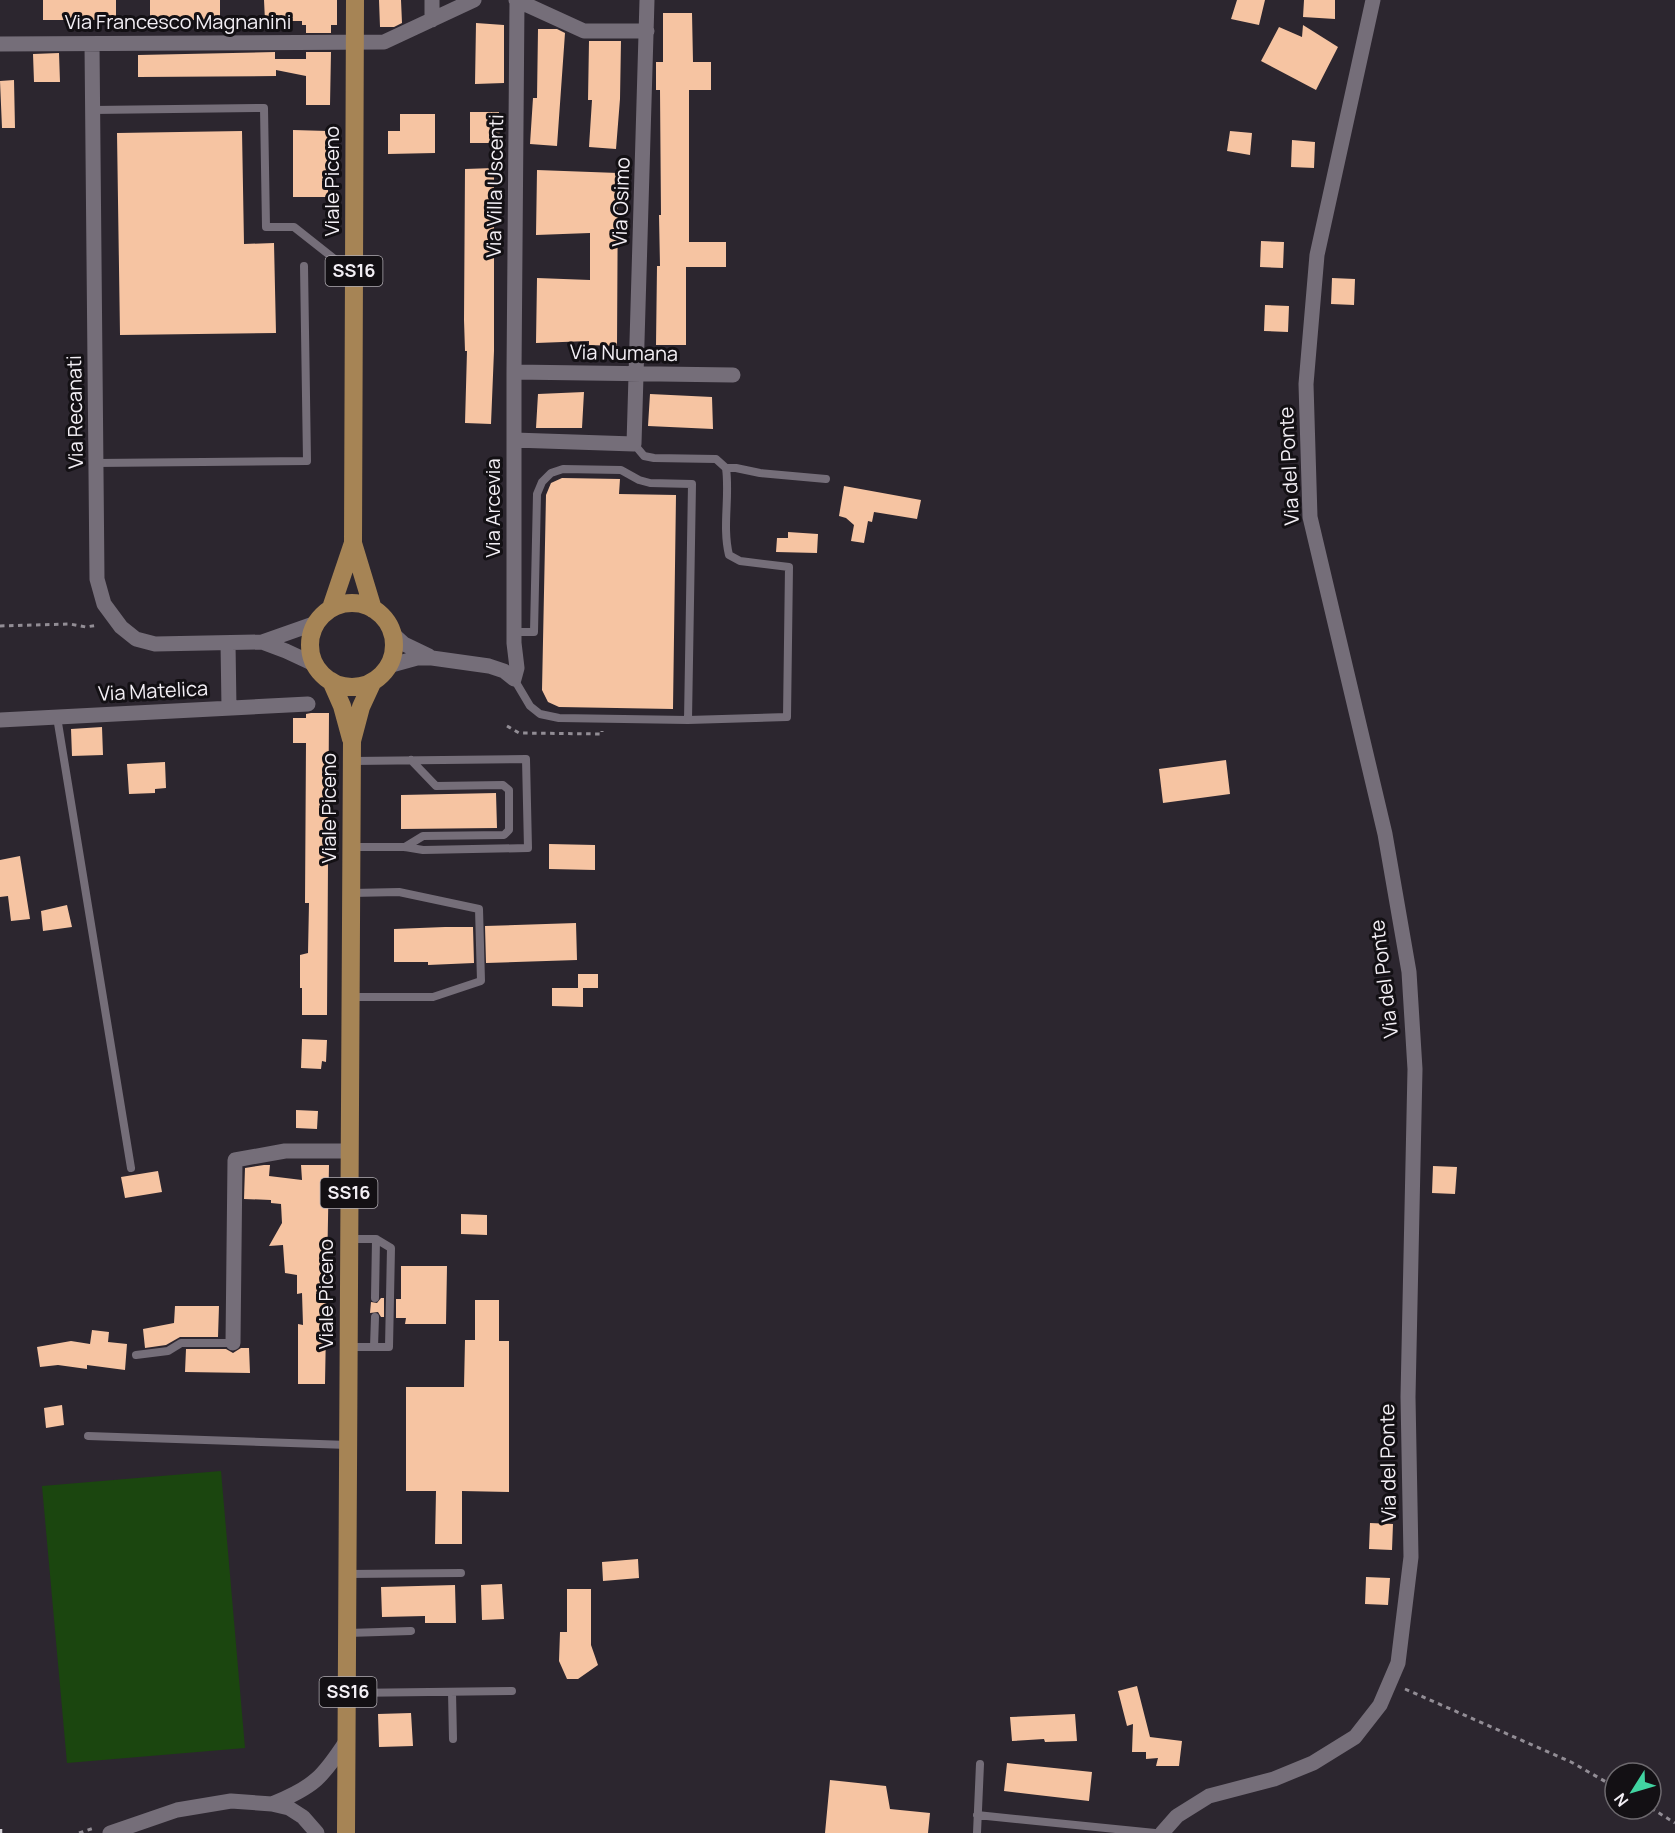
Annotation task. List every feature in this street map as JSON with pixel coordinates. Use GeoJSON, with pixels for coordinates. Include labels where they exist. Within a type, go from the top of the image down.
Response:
{"type":"FeatureCollection","features":[{"type":"Feature","properties":{"kind":"main road","name":"Viale Piceno"},"geometry":{"type":"LineString","coordinates":[[356,0],[353,543],[373,609],[388,624],[393,634]]}},
{"type":"Feature","properties":{"kind":"main road","name":"Viale Piceno"},"geometry":{"type":"LineString","coordinates":[[316,624],[331,608],[353,543]]}},
{"type":"Feature","properties":{"kind":"main road"},"geometry":{"type":"LineString","coordinates":[[331,608],[352,603],[373,609]]}},
{"type":"Feature","properties":{"kind":"main road"},"geometry":{"type":"LineString","coordinates":[[316,624],[310,644],[316,665]]}},
{"type":"Feature","properties":{"kind":"main road"},"geometry":{"type":"LineString","coordinates":[[388,666],[392,656],[393,634]]}},
{"type":"Feature","properties":{"kind":"main road","name":"Viale Piceno"},"geometry":{"type":"LineString","coordinates":[[316,665],[331,681],[342,706],[352,741]]}},
{"type":"Feature","properties":{"kind":"main road","name":"Viale Piceno"},"geometry":{"type":"LineString","coordinates":[[346,1833],[351,761],[352,741],[361,706],[373,681],[388,666]]}},
{"type":"Feature","properties":{"kind":"main road"},"geometry":{"type":"LineString","coordinates":[[331,681],[352,687],[373,681]]}},
{"type":"Feature","properties":{"kind":"street"},"geometry":{"type":"LineString","coordinates":[[432,0],[432,20]]}},
{"type":"Feature","properties":{"kind":"street","name":"Via Francesco Magnanini"},"geometry":{"type":"LineString","coordinates":[[0,44],[384,42],[474,0]]}},
{"type":"Feature","properties":{"kind":"street"},"geometry":{"type":"LineString","coordinates":[[517,0],[584,31],[646,31]]}},
{"type":"Feature","properties":{"kind":"street","name":"Via Villa Uscenti"},"geometry":{"type":"LineString","coordinates":[[514,372],[517,0]]}},
{"type":"Feature","properties":{"kind":"street","name":"Via Osimo"},"geometry":{"type":"LineString","coordinates":[[634,444],[647,0]]}},
{"type":"Feature","properties":{"kind":"street","name":"Via del Ponte"},"geometry":{"type":"LineString","coordinates":[[1162,1833],[1176,1816],[1209,1796],[1274,1779],[1313,1763],[1355,1737],[1380,1705],[1398,1663],[1411,1557],[1408,1397],[1414,1069],[1408,972],[1385,834],[1310,517],[1306,384],[1317,255],[1373,0]]}},
{"type":"Feature","properties":{"kind":"street","name":"Via Recanati"},"geometry":{"type":"LineString","coordinates":[[92,44],[97,579],[104,604],[121,627],[136,639],[155,644],[262,642],[316,624]]}},
{"type":"Feature","properties":{"kind":"street","name":"Via Numana"},"geometry":{"type":"LineString","coordinates":[[514,372],[733,375]]}},
{"type":"Feature","properties":{"kind":"street","name":"Via Arcevia"},"geometry":{"type":"LineString","coordinates":[[514,372],[514,638],[517,668],[514,679]]}},
{"type":"Feature","properties":{"kind":"street"},"geometry":{"type":"LineString","coordinates":[[514,440],[634,444]]}},
{"type":"Feature","properties":{"kind":"street"},"geometry":{"type":"LineString","coordinates":[[393,634],[404,644],[432,658]]}},
{"type":"Feature","properties":{"kind":"street"},"geometry":{"type":"LineString","coordinates":[[489,666],[505,656],[514,638]]}},
{"type":"Feature","properties":{"kind":"street","name":"Via Recanati"},"geometry":{"type":"LineString","coordinates":[[262,642],[316,665]]}},
{"type":"Feature","properties":{"kind":"street"},"geometry":{"type":"LineString","coordinates":[[228,643],[229,708]]}},
{"type":"Feature","properties":{"kind":"street"},"geometry":{"type":"LineString","coordinates":[[388,666],[417,658],[432,658],[489,666],[504,671],[514,679]]}},
{"type":"Feature","properties":{"kind":"street","name":"Via Matelica"},"geometry":{"type":"LineString","coordinates":[[0,720],[308,704]]}},
{"type":"Feature","properties":{"kind":"street"},"geometry":{"type":"LineString","coordinates":[[234,1343],[235,1160],[285,1151],[350,1151]]}},
{"type":"Feature","properties":{"kind":"street"},"geometry":{"type":"LineString","coordinates":[[272,1804],[293,1796],[316,1782],[348,1740]]}},
{"type":"Feature","properties":{"kind":"street"},"geometry":{"type":"LineString","coordinates":[[110,1833],[177,1810],[231,1801],[272,1804],[289,1808],[303,1817],[317,1833]]}},
{"type":"Feature","properties":{"kind":"lane"},"geometry":{"type":"LineString","coordinates":[[93,110],[264,108],[266,227],[294,227],[354,274]]}},
{"type":"Feature","properties":{"kind":"lane"},"geometry":{"type":"LineString","coordinates":[[96,463],[307,460],[304,266]]}},
{"type":"Feature","properties":{"kind":"lane"},"geometry":{"type":"LineString","coordinates":[[634,444],[644,456],[654,458],[716,459],[726,468],[826,479]]}},
{"type":"Feature","properties":{"kind":"lane"},"geometry":{"type":"LineString","coordinates":[[514,679],[530,706],[540,714],[559,718],[688,720],[787,717],[789,567],[740,561],[729,555],[726,535],[728,481],[726,468]]}},
{"type":"Feature","properties":{"kind":"lane"},"geometry":{"type":"LineString","coordinates":[[514,638],[534,632],[537,494],[542,482],[551,473],[563,469],[621,470],[650,483],[692,484],[688,720]]}},
{"type":"Feature","properties":{"kind":"lane"},"geometry":{"type":"LineString","coordinates":[[57,717],[131,1168]]}},
{"type":"Feature","properties":{"kind":"lane"},"geometry":{"type":"LineString","coordinates":[[351,761],[526,759],[528,848],[423,850],[405,847],[351,847]]}},
{"type":"Feature","properties":{"kind":"lane"},"geometry":{"type":"LineString","coordinates":[[405,847],[423,836],[504,835],[509,830],[509,790],[503,785],[436,786],[411,760]]}},
{"type":"Feature","properties":{"kind":"lane"},"geometry":{"type":"LineString","coordinates":[[350,997],[433,997],[481,981],[478,909],[399,892],[351,893]]}},
{"type":"Feature","properties":{"kind":"lane"},"geometry":{"type":"LineString","coordinates":[[348,1347],[389,1347],[391,1248],[376,1239],[349,1239]]}},
{"type":"Feature","properties":{"kind":"lane"},"geometry":{"type":"LineString","coordinates":[[375,1298],[376,1239]]}},
{"type":"Feature","properties":{"kind":"lane"},"geometry":{"type":"LineString","coordinates":[[374,1347],[375,1317]]}},
{"type":"Feature","properties":{"kind":"lane"},"geometry":{"type":"LineString","coordinates":[[136,1355],[168,1351],[181,1343],[234,1343]]}},
{"type":"Feature","properties":{"kind":"lane"},"geometry":{"type":"LineString","coordinates":[[88,1436],[348,1445]]}},
{"type":"Feature","properties":{"kind":"lane"},"geometry":{"type":"LineString","coordinates":[[348,1574],[461,1573]]}},
{"type":"Feature","properties":{"kind":"lane"},"geometry":{"type":"LineString","coordinates":[[348,1632],[411,1631]]}},
{"type":"Feature","properties":{"kind":"lane"},"geometry":{"type":"LineString","coordinates":[[348,1693],[512,1691]]}},
{"type":"Feature","properties":{"kind":"lane"},"geometry":{"type":"LineString","coordinates":[[453,1692],[453,1739]]}},
{"type":"Feature","properties":{"kind":"lane"},"geometry":{"type":"LineString","coordinates":[[976,1833],[980,1764]]}},
{"type":"Feature","properties":{"kind":"lane"},"geometry":{"type":"LineString","coordinates":[[977,1815],[1155,1833]]}},
{"type":"Feature","properties":{"kind":"path"},"geometry":{"type":"LineString","coordinates":[[94,618],[104,631]]}},
{"type":"Feature","properties":{"kind":"path"},"geometry":{"type":"LineString","coordinates":[[0,626],[70,624],[86,627],[98,625]]}},
{"type":"Feature","properties":{"kind":"path"},"geometry":{"type":"LineString","coordinates":[[507,726],[519,733],[602,734],[603,719]]}},
{"type":"Feature","properties":{"kind":"path"},"geometry":{"type":"LineString","coordinates":[[1390,1683],[1571,1762],[1603,1780]]}},
{"type":"Feature","properties":{"kind":"green space"},"geometry":{"type":"Polygon","coordinates":[[[221,1471],[245,1748],[67,1763],[42,1486],[221,1471]]]}},
{"type":"Feature","properties":{"kind":"building"},"geometry":{"type":"Polygon","coordinates":[[[43,0],[116,0],[116,20],[43,20],[43,0]]]}},
{"type":"Feature","properties":{"kind":"building"},"geometry":{"type":"Polygon","coordinates":[[[150,0],[220,0],[220,20],[150,20],[150,0]]]}},
{"type":"Feature","properties":{"kind":"building"},"geometry":{"type":"Polygon","coordinates":[[[264,0],[337,0],[337,25],[331,25],[331,33],[306,33],[306,25],[302,25],[302,21],[265,21],[264,0]]]}},
{"type":"Feature","properties":{"kind":"building"},"geometry":{"type":"Polygon","coordinates":[[[379,0],[401,0],[402,23],[394,27],[380,27],[379,0]]]}},
{"type":"Feature","properties":{"kind":"building"},"geometry":{"type":"Polygon","coordinates":[[[1237,0],[1265,0],[1259,25],[1231,19],[1237,0]]]}},
{"type":"Feature","properties":{"kind":"building"},"geometry":{"type":"Polygon","coordinates":[[[1304,0],[1335,0],[1335,19],[1303,17],[1304,0]]]}},
{"type":"Feature","properties":{"kind":"building"},"geometry":{"type":"Polygon","coordinates":[[[663,13],[692,13],[693,62],[711,62],[711,90],[689,90],[689,242],[726,242],[726,267],[686,267],[686,345],[656,345],[657,266],[660,266],[659,215],[661,215],[660,90],[656,90],[656,62],[663,62],[663,13]]]}},
{"type":"Feature","properties":{"kind":"building"},"geometry":{"type":"Polygon","coordinates":[[[476,23],[504,25],[504,83],[475,84],[476,23]]]}},
{"type":"Feature","properties":{"kind":"building"},"geometry":{"type":"Polygon","coordinates":[[[1303,25],[1338,47],[1316,90],[1261,61],[1279,27],[1302,37],[1303,25]]]}},
{"type":"Feature","properties":{"kind":"building"},"geometry":{"type":"Polygon","coordinates":[[[538,29],[557,29],[565,33],[557,146],[530,144],[533,98],[537,98],[538,29]]]}},
{"type":"Feature","properties":{"kind":"building"},"geometry":{"type":"Polygon","coordinates":[[[589,41],[621,41],[616,149],[589,147],[592,100],[588,100],[589,41]]]}},
{"type":"Feature","properties":{"kind":"building"},"geometry":{"type":"Polygon","coordinates":[[[275,52],[275,59],[306,59],[306,52],[331,52],[330,105],[306,105],[306,76],[276,70],[276,76],[138,77],[138,55],[275,52]]]}},
{"type":"Feature","properties":{"kind":"building"},"geometry":{"type":"Polygon","coordinates":[[[59,53],[60,82],[34,82],[33,54],[59,53]]]}},
{"type":"Feature","properties":{"kind":"building"},"geometry":{"type":"Polygon","coordinates":[[[14,80],[15,128],[2,128],[0,81],[14,80]]]}},
{"type":"Feature","properties":{"kind":"building"},"geometry":{"type":"Polygon","coordinates":[[[470,112],[499,112],[500,143],[470,143],[470,112]]]}},
{"type":"Feature","properties":{"kind":"building"},"geometry":{"type":"Polygon","coordinates":[[[400,114],[435,114],[435,153],[388,154],[388,131],[400,131],[400,114]]]}},
{"type":"Feature","properties":{"kind":"building"},"geometry":{"type":"Polygon","coordinates":[[[293,130],[328,131],[328,197],[293,197],[293,130]]]}},
{"type":"Feature","properties":{"kind":"building"},"geometry":{"type":"Polygon","coordinates":[[[242,131],[244,244],[274,243],[276,333],[120,335],[117,133],[242,131]]]}},
{"type":"Feature","properties":{"kind":"building"},"geometry":{"type":"Polygon","coordinates":[[[1230,131],[1252,133],[1250,155],[1227,151],[1230,131]]]}},
{"type":"Feature","properties":{"kind":"building"},"geometry":{"type":"Polygon","coordinates":[[[1292,140],[1315,142],[1314,168],[1291,167],[1292,140]]]}},
{"type":"Feature","properties":{"kind":"building"},"geometry":{"type":"Polygon","coordinates":[[[494,168],[494,351],[491,424],[465,423],[467,351],[465,351],[464,320],[465,169],[494,168]]]}},
{"type":"Feature","properties":{"kind":"building"},"geometry":{"type":"Polygon","coordinates":[[[537,170],[618,173],[617,346],[589,345],[589,341],[536,343],[537,278],[590,280],[590,233],[536,235],[537,170]]]}},
{"type":"Feature","properties":{"kind":"building"},"geometry":{"type":"Polygon","coordinates":[[[1261,241],[1284,242],[1283,268],[1260,267],[1261,241]]]}},
{"type":"Feature","properties":{"kind":"building"},"geometry":{"type":"Polygon","coordinates":[[[1332,278],[1355,279],[1354,305],[1331,304],[1332,278]]]}},
{"type":"Feature","properties":{"kind":"building"},"geometry":{"type":"Polygon","coordinates":[[[1265,305],[1289,306],[1288,332],[1264,331],[1265,305]]]}},
{"type":"Feature","properties":{"kind":"building"},"geometry":{"type":"Polygon","coordinates":[[[584,392],[582,428],[536,428],[538,394],[584,392]]]}},
{"type":"Feature","properties":{"kind":"building"},"geometry":{"type":"Polygon","coordinates":[[[650,394],[712,397],[713,429],[648,426],[650,394]]]}},
{"type":"Feature","properties":{"kind":"building"},"geometry":{"type":"Polygon","coordinates":[[[562,478],[620,479],[619,494],[676,495],[673,709],[559,707],[548,702],[542,690],[546,495],[551,483],[562,478]]]}},
{"type":"Feature","properties":{"kind":"building"},"geometry":{"type":"Polygon","coordinates":[[[844,486],[921,500],[917,519],[874,512],[872,522],[868,521],[864,543],[851,541],[854,525],[846,518],[839,516],[844,486]]]}},
{"type":"Feature","properties":{"kind":"building"},"geometry":{"type":"Polygon","coordinates":[[[788,532],[818,534],[817,553],[776,552],[777,538],[788,538],[788,532]]]}},
{"type":"Feature","properties":{"kind":"building"},"geometry":{"type":"Polygon","coordinates":[[[329,713],[327,1015],[302,1015],[302,988],[300,988],[300,955],[308,953],[309,903],[305,903],[306,743],[293,743],[293,718],[306,718],[306,714],[329,713]]]}},
{"type":"Feature","properties":{"kind":"building"},"geometry":{"type":"Polygon","coordinates":[[[102,727],[103,755],[72,756],[71,729],[102,727]]]}},
{"type":"Feature","properties":{"kind":"building"},"geometry":{"type":"Polygon","coordinates":[[[1226,760],[1230,794],[1163,803],[1159,769],[1226,760]]]}},
{"type":"Feature","properties":{"kind":"building"},"geometry":{"type":"Polygon","coordinates":[[[165,762],[166,788],[155,789],[155,793],[129,794],[127,764],[165,762]]]}},
{"type":"Feature","properties":{"kind":"building"},"geometry":{"type":"Polygon","coordinates":[[[496,793],[497,828],[401,829],[401,795],[496,793]]]}},
{"type":"Feature","properties":{"kind":"building"},"geometry":{"type":"Polygon","coordinates":[[[549,844],[595,845],[595,870],[549,869],[549,844]]]}},
{"type":"Feature","properties":{"kind":"building"},"geometry":{"type":"Polygon","coordinates":[[[20,856],[30,919],[11,921],[8,896],[0,897],[0,860],[20,856]]]}},
{"type":"Feature","properties":{"kind":"building"},"geometry":{"type":"Polygon","coordinates":[[[67,905],[72,927],[43,931],[41,911],[67,905]]]}},
{"type":"Feature","properties":{"kind":"building"},"geometry":{"type":"Polygon","coordinates":[[[576,923],[577,960],[486,963],[485,926],[576,923]]]}},
{"type":"Feature","properties":{"kind":"building"},"geometry":{"type":"Polygon","coordinates":[[[473,927],[474,963],[428,965],[428,962],[394,962],[394,929],[473,927]]]}},
{"type":"Feature","properties":{"kind":"building"},"geometry":{"type":"Polygon","coordinates":[[[578,974],[598,974],[598,988],[578,988],[578,974]]]}},
{"type":"Feature","properties":{"kind":"building"},"geometry":{"type":"Polygon","coordinates":[[[552,988],[583,988],[583,1007],[552,1006],[552,988]]]}},
{"type":"Feature","properties":{"kind":"building"},"geometry":{"type":"Polygon","coordinates":[[[302,1039],[327,1040],[326,1062],[322,1061],[321,1069],[301,1068],[302,1039]]]}},
{"type":"Feature","properties":{"kind":"building"},"geometry":{"type":"Polygon","coordinates":[[[296,1110],[318,1111],[317,1129],[296,1128],[296,1110]]]}},
{"type":"Feature","properties":{"kind":"building"},"geometry":{"type":"Polygon","coordinates":[[[270,1165],[269,1176],[302,1180],[301,1165],[329,1165],[325,1384],[298,1384],[298,1324],[303,1325],[302,1293],[297,1294],[297,1275],[285,1273],[283,1245],[269,1246],[282,1223],[281,1204],[271,1203],[271,1200],[244,1199],[245,1168],[270,1165]]]}},
{"type":"Feature","properties":{"kind":"building"},"geometry":{"type":"Polygon","coordinates":[[[1433,1166],[1457,1167],[1455,1194],[1432,1193],[1433,1166]]]}},
{"type":"Feature","properties":{"kind":"building"},"geometry":{"type":"Polygon","coordinates":[[[158,1171],[162,1192],[125,1198],[121,1177],[158,1171]]]}},
{"type":"Feature","properties":{"kind":"building"},"geometry":{"type":"Polygon","coordinates":[[[461,1214],[487,1215],[487,1235],[461,1234],[461,1214]]]}},
{"type":"Feature","properties":{"kind":"building"},"geometry":{"type":"Polygon","coordinates":[[[401,1266],[447,1266],[446,1324],[405,1324],[406,1318],[396,1318],[396,1299],[401,1299],[401,1266]]]}},
{"type":"Feature","properties":{"kind":"building"},"geometry":{"type":"Polygon","coordinates":[[[384,1298],[384,1317],[381,1317],[378,1312],[370,1313],[371,1302],[377,1303],[384,1298]]]}},
{"type":"Feature","properties":{"kind":"building"},"geometry":{"type":"Polygon","coordinates":[[[475,1300],[499,1300],[499,1341],[509,1341],[509,1492],[462,1491],[462,1544],[435,1544],[436,1491],[406,1491],[406,1387],[464,1387],[465,1340],[475,1340],[475,1300]]]}},
{"type":"Feature","properties":{"kind":"building"},"geometry":{"type":"Polygon","coordinates":[[[175,1306],[219,1306],[218,1337],[180,1337],[166,1345],[145,1348],[143,1329],[174,1323],[175,1306]]]}},
{"type":"Feature","properties":{"kind":"building"},"geometry":{"type":"Polygon","coordinates":[[[92,1330],[109,1332],[108,1342],[127,1344],[125,1370],[87,1365],[87,1369],[58,1365],[40,1367],[37,1347],[71,1341],[90,1344],[92,1330]]]}},
{"type":"Feature","properties":{"kind":"building"},"geometry":{"type":"Polygon","coordinates":[[[241,1348],[249,1348],[250,1373],[185,1372],[186,1349],[226,1349],[233,1353],[241,1348]]]}},
{"type":"Feature","properties":{"kind":"building"},"geometry":{"type":"Polygon","coordinates":[[[62,1405],[64,1425],[46,1428],[44,1408],[62,1405]]]}},
{"type":"Feature","properties":{"kind":"building"},"geometry":{"type":"Polygon","coordinates":[[[1370,1523],[1393,1524],[1392,1550],[1369,1549],[1370,1523]]]}},
{"type":"Feature","properties":{"kind":"building"},"geometry":{"type":"Polygon","coordinates":[[[638,1559],[639,1578],[603,1581],[602,1562],[638,1559]]]}},
{"type":"Feature","properties":{"kind":"building"},"geometry":{"type":"Polygon","coordinates":[[[1366,1577],[1390,1578],[1388,1605],[1365,1604],[1366,1577]]]}},
{"type":"Feature","properties":{"kind":"building"},"geometry":{"type":"Polygon","coordinates":[[[502,1584],[504,1619],[482,1620],[481,1585],[502,1584]]]}},
{"type":"Feature","properties":{"kind":"building"},"geometry":{"type":"Polygon","coordinates":[[[455,1585],[456,1623],[425,1623],[425,1616],[382,1617],[381,1587],[455,1585]]]}},
{"type":"Feature","properties":{"kind":"building"},"geometry":{"type":"Polygon","coordinates":[[[567,1589],[591,1589],[591,1645],[598,1665],[578,1679],[567,1679],[559,1661],[560,1632],[567,1632],[567,1589]]]}},
{"type":"Feature","properties":{"kind":"building"},"geometry":{"type":"Polygon","coordinates":[[[1137,1686],[1150,1737],[1182,1741],[1179,1766],[1156,1766],[1158,1758],[1146,1759],[1146,1752],[1132,1752],[1133,1724],[1127,1726],[1118,1691],[1137,1686]]]}},
{"type":"Feature","properties":{"kind":"building"},"geometry":{"type":"Polygon","coordinates":[[[411,1713],[413,1746],[379,1747],[378,1714],[411,1713]]]}},
{"type":"Feature","properties":{"kind":"building"},"geometry":{"type":"Polygon","coordinates":[[[1075,1714],[1077,1741],[1045,1742],[1044,1739],[1012,1741],[1010,1717],[1075,1714]]]}},
{"type":"Feature","properties":{"kind":"building"},"geometry":{"type":"Polygon","coordinates":[[[1007,1763],[1092,1772],[1089,1801],[1004,1791],[1007,1763]]]}},
{"type":"Feature","properties":{"kind":"building"},"geometry":{"type":"Polygon","coordinates":[[[830,1780],[886,1786],[890,1809],[930,1813],[928,1833],[825,1833],[830,1780]]]}}]}
